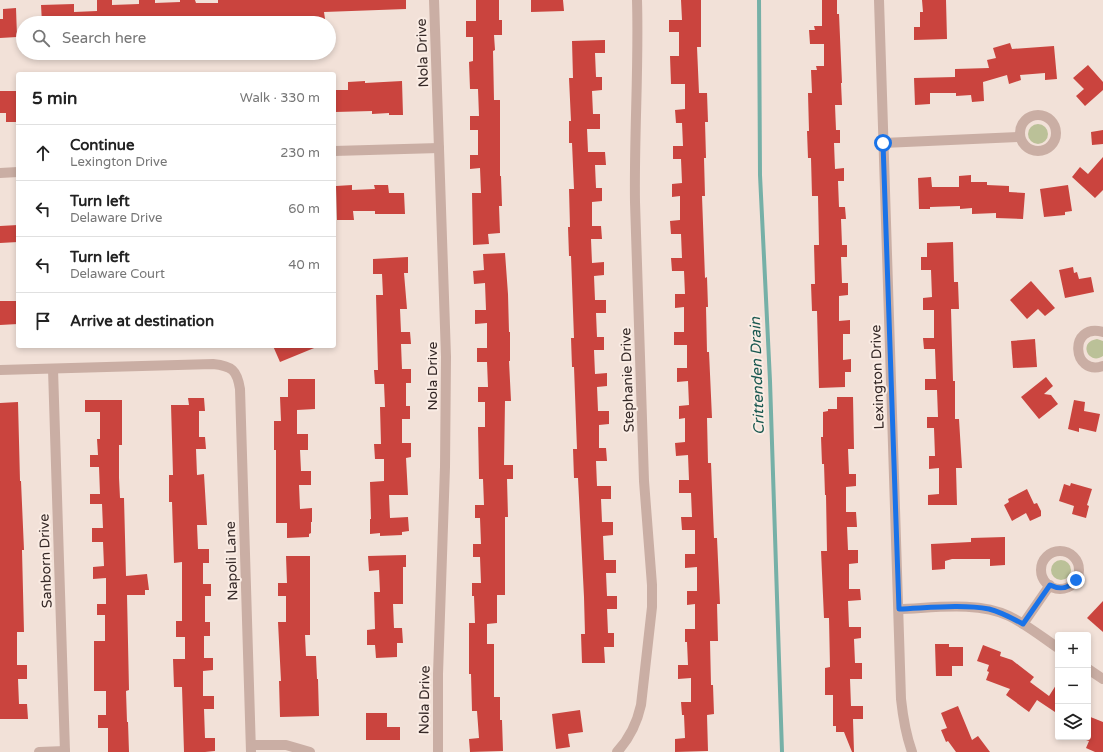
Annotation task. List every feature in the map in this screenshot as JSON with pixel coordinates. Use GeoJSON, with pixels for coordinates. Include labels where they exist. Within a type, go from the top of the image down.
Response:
{"type":"FeatureCollection","features":[{"type":"Feature","properties":{"kind":"street","name":"Nola Drive"},"geometry":{"type":"LineString","coordinates":[[434,0],[445,302],[446,399],[438,681],[438,752]]}},
{"type":"Feature","properties":{"kind":"street","name":"Stephanie Drive"},"geometry":{"type":"LineString","coordinates":[[623,750],[637,720],[641,705],[652,607],[644,482],[635,194],[638,74],[637,0]]}},
{"type":"Feature","properties":{"kind":"street","name":"Lexington Drive"},"geometry":{"type":"LineString","coordinates":[[879,0],[901,699],[903,722],[912,752]]}},
{"type":"Feature","properties":{"kind":"street"},"geometry":{"type":"LineString","coordinates":[[883,143],[1020,137]]}},
{"type":"Feature","properties":{"kind":"street"},"geometry":{"type":"LineString","coordinates":[[336,151],[439,148]]}},
{"type":"Feature","properties":{"kind":"street"},"geometry":{"type":"LineString","coordinates":[[0,173],[16,172]]}},
{"type":"Feature","properties":{"kind":"street"},"geometry":{"type":"LineString","coordinates":[[1103,332],[1097,330],[1086,334],[1082,337],[1078,348],[1080,359],[1084,363],[1095,367],[1103,366]]}},
{"type":"Feature","properties":{"kind":"street","name":"Napoli Lane"},"geometry":{"type":"LineString","coordinates":[[53,369],[213,364],[224,365],[234,370],[240,389],[251,748]]}},
{"type":"Feature","properties":{"kind":"street"},"geometry":{"type":"LineString","coordinates":[[0,370],[53,369]]}},
{"type":"Feature","properties":{"kind":"street","name":"Sanborn Drive"},"geometry":{"type":"LineString","coordinates":[[53,369],[65,752]]}},
{"type":"Feature","properties":{"kind":"street"},"geometry":{"type":"LineString","coordinates":[[1023,624],[1050,585]]}},
{"type":"Feature","properties":{"kind":"street"},"geometry":{"type":"LineString","coordinates":[[899,609],[971,607],[989,609],[1008,616],[1023,624],[1055,646]]}},
{"type":"Feature","properties":{"kind":"street"},"geometry":{"type":"LineString","coordinates":[[1091,671],[1103,679]]}},
{"type":"Feature","properties":{"kind":"street"},"geometry":{"type":"LineString","coordinates":[[251,748],[286,745],[310,752]]}},
{"type":"Feature","properties":{"kind":"street"},"geometry":{"type":"LineString","coordinates":[[39,752],[65,752]]}},
{"type":"Feature","properties":{"kind":"green space"},"geometry":{"type":"Polygon","coordinates":[[[1038,124],[1045,127],[1048,134],[1045,141],[1038,144],[1031,141],[1028,134],[1031,127],[1038,124]]]}},
{"type":"Feature","properties":{"kind":"green space"},"geometry":{"type":"Polygon","coordinates":[[[1097,339],[1103,341],[1103,356],[1093,358],[1087,352],[1086,348],[1091,341],[1097,339]]]}},
{"type":"Feature","properties":{"kind":"green space"},"geometry":{"type":"Polygon","coordinates":[[[1061,560],[1068,563],[1071,570],[1068,577],[1061,580],[1054,577],[1051,570],[1054,563],[1061,560]]]}},
{"type":"Feature","properties":{"kind":"building"},"geometry":{"type":"Polygon","coordinates":[[[97,0],[112,0],[112,5],[139,4],[139,0],[155,0],[155,3],[195,0],[196,3],[218,3],[218,0],[406,0],[406,9],[324,12],[325,16],[42,16],[41,5],[74,4],[74,12],[97,11],[97,0]]]}},
{"type":"Feature","properties":{"kind":"building"},"geometry":{"type":"Polygon","coordinates":[[[476,0],[499,0],[499,20],[502,20],[502,35],[494,35],[495,50],[493,51],[494,100],[500,100],[500,176],[502,206],[499,206],[500,233],[488,234],[489,244],[473,245],[472,193],[481,193],[480,168],[470,169],[470,155],[478,155],[478,130],[470,130],[470,116],[479,116],[478,89],[470,89],[469,62],[473,61],[473,37],[466,37],[466,21],[476,21],[476,0]]]}},
{"type":"Feature","properties":{"kind":"building"},"geometry":{"type":"Polygon","coordinates":[[[531,0],[563,0],[564,11],[531,12],[531,0]]]}},
{"type":"Feature","properties":{"kind":"building"},"geometry":{"type":"Polygon","coordinates":[[[681,0],[701,0],[701,47],[697,47],[699,93],[707,93],[708,122],[705,122],[705,196],[702,196],[705,278],[707,277],[708,307],[706,307],[707,352],[709,352],[712,418],[707,418],[708,463],[711,463],[714,538],[717,538],[720,604],[717,604],[718,641],[710,641],[711,685],[713,685],[714,714],[707,715],[708,751],[675,752],[675,739],[685,738],[684,715],[682,715],[681,702],[691,702],[691,678],[678,679],[678,665],[688,665],[685,629],[695,629],[695,604],[687,605],[687,591],[697,591],[697,567],[685,568],[685,554],[695,554],[695,530],[682,530],[681,517],[692,517],[691,493],[679,493],[679,480],[689,480],[688,455],[676,456],[675,443],[685,442],[685,418],[679,419],[679,406],[689,405],[688,381],[677,382],[677,368],[687,368],[687,345],[674,345],[674,332],[684,332],[684,307],[675,308],[675,294],[685,294],[684,271],[672,271],[671,258],[682,258],[681,234],[671,234],[670,221],[680,220],[680,196],[672,197],[672,184],[682,183],[681,159],[673,159],[673,146],[683,146],[682,123],[676,123],[675,110],[685,109],[685,84],[671,84],[670,56],[679,56],[679,32],[669,32],[669,20],[682,20],[681,0]]]}},
{"type":"Feature","properties":{"kind":"building"},"geometry":{"type":"Polygon","coordinates":[[[822,0],[837,0],[837,14],[839,14],[842,105],[835,105],[836,130],[840,130],[840,143],[834,143],[835,169],[844,168],[844,181],[838,181],[839,207],[845,207],[846,219],[841,219],[842,245],[847,245],[847,257],[841,257],[842,283],[848,283],[848,295],[839,296],[839,321],[850,320],[850,334],[843,334],[843,360],[851,359],[851,372],[845,372],[845,387],[819,388],[817,311],[812,311],[811,284],[815,284],[814,245],[819,245],[818,196],[812,196],[811,158],[808,158],[807,131],[809,131],[808,93],[812,93],[811,70],[817,70],[816,66],[824,66],[824,44],[810,44],[809,30],[815,30],[814,26],[822,26],[822,0]]]}},
{"type":"Feature","properties":{"kind":"building"},"geometry":{"type":"Polygon","coordinates":[[[922,0],[946,0],[947,39],[914,40],[914,27],[920,27],[920,12],[923,12],[922,0]]]}},
{"type":"Feature","properties":{"kind":"building"},"geometry":{"type":"Polygon","coordinates":[[[16,8],[16,37],[0,38],[0,19],[3,19],[3,9],[16,8]]]}},
{"type":"Feature","properties":{"kind":"building"},"geometry":{"type":"Polygon","coordinates":[[[605,40],[605,53],[595,53],[596,77],[602,77],[602,90],[592,91],[593,114],[600,114],[600,129],[587,129],[588,152],[605,152],[606,165],[595,165],[596,188],[602,188],[602,201],[592,202],[592,226],[601,226],[602,239],[591,239],[592,263],[604,262],[604,275],[594,276],[595,300],[606,300],[606,313],[596,313],[597,337],[604,337],[604,350],[594,350],[595,374],[607,373],[607,386],[597,387],[598,411],[609,411],[609,424],[599,425],[599,448],[606,448],[607,461],[596,461],[597,486],[611,486],[611,499],[601,499],[602,522],[613,522],[613,535],[603,536],[604,560],[616,560],[616,573],[606,573],[607,596],[617,596],[617,609],[607,609],[608,633],[614,633],[614,647],[604,647],[605,663],[582,663],[581,634],[585,634],[584,597],[578,478],[574,478],[573,449],[577,449],[574,367],[572,367],[571,338],[574,338],[571,256],[569,256],[568,227],[570,227],[569,189],[574,189],[572,143],[569,143],[569,121],[571,121],[569,78],[573,78],[572,41],[605,40]]]}},
{"type":"Feature","properties":{"kind":"building"},"geometry":{"type":"Polygon","coordinates":[[[1010,43],[1012,49],[1054,46],[1057,79],[1045,80],[1045,73],[1020,75],[1021,80],[1009,84],[1007,75],[983,82],[984,101],[972,102],[971,95],[956,96],[956,93],[930,93],[930,104],[915,105],[914,78],[955,77],[955,69],[989,68],[987,60],[996,58],[993,48],[1010,43]]]}},
{"type":"Feature","properties":{"kind":"building"},"geometry":{"type":"Polygon","coordinates":[[[1088,65],[1103,82],[1103,90],[1085,106],[1076,96],[1084,89],[1073,78],[1088,65]]]}},
{"type":"Feature","properties":{"kind":"building"},"geometry":{"type":"Polygon","coordinates":[[[365,81],[365,83],[402,81],[403,115],[389,115],[389,113],[372,114],[372,111],[336,112],[336,90],[348,90],[348,82],[365,81]]]}},
{"type":"Feature","properties":{"kind":"building"},"geometry":{"type":"Polygon","coordinates":[[[0,91],[16,91],[16,122],[6,122],[6,113],[0,113],[0,91]]]}},
{"type":"Feature","properties":{"kind":"building"},"geometry":{"type":"Polygon","coordinates":[[[1103,130],[1103,144],[1092,145],[1091,132],[1103,130]]]}},
{"type":"Feature","properties":{"kind":"building"},"geometry":{"type":"Polygon","coordinates":[[[1103,157],[1103,190],[1095,198],[1072,177],[1080,167],[1088,174],[1103,157]]]}},
{"type":"Feature","properties":{"kind":"building"},"geometry":{"type":"Polygon","coordinates":[[[971,175],[971,182],[987,182],[987,185],[1009,186],[1009,192],[1025,193],[1023,219],[996,218],[996,213],[972,214],[972,208],[960,209],[960,206],[919,209],[918,178],[931,177],[932,187],[959,187],[959,176],[971,175]]]}},
{"type":"Feature","properties":{"kind":"building"},"geometry":{"type":"Polygon","coordinates":[[[352,185],[352,190],[375,189],[374,185],[388,185],[389,193],[404,193],[405,214],[375,214],[375,211],[353,211],[354,220],[337,220],[336,186],[352,185]]]}},
{"type":"Feature","properties":{"kind":"building"},"geometry":{"type":"Polygon","coordinates":[[[1068,185],[1072,211],[1065,212],[1065,215],[1044,217],[1040,189],[1068,185]]]}},
{"type":"Feature","properties":{"kind":"building"},"geometry":{"type":"Polygon","coordinates":[[[16,225],[16,242],[0,243],[0,226],[16,225]]]}},
{"type":"Feature","properties":{"kind":"building"},"geometry":{"type":"Polygon","coordinates":[[[953,242],[954,282],[958,282],[959,309],[951,309],[953,381],[955,381],[955,419],[959,419],[962,468],[956,468],[957,505],[928,505],[928,495],[939,494],[939,468],[929,469],[929,456],[935,456],[934,428],[927,428],[927,417],[938,417],[937,390],[925,390],[925,379],[936,379],[935,349],[924,349],[923,338],[934,338],[934,310],[923,310],[923,298],[932,297],[931,270],[921,270],[921,257],[927,257],[927,243],[953,242]]]}},
{"type":"Feature","properties":{"kind":"building"},"geometry":{"type":"Polygon","coordinates":[[[505,253],[510,332],[509,361],[511,401],[505,401],[504,465],[513,465],[513,479],[507,479],[508,517],[505,517],[505,595],[497,595],[497,623],[487,624],[487,644],[494,644],[494,697],[500,697],[500,720],[502,720],[503,751],[470,752],[469,739],[479,738],[477,711],[472,711],[471,674],[469,674],[469,623],[475,623],[472,583],[481,583],[480,557],[473,557],[473,544],[481,544],[480,518],[475,518],[475,505],[484,505],[483,479],[479,479],[478,427],[485,427],[485,402],[478,402],[478,387],[488,387],[487,362],[477,362],[477,348],[487,348],[487,323],[475,324],[475,310],[486,310],[485,283],[474,284],[473,271],[484,270],[483,254],[505,253]]]}},
{"type":"Feature","properties":{"kind":"building"},"geometry":{"type":"Polygon","coordinates":[[[408,257],[408,273],[404,273],[407,309],[400,309],[401,332],[410,332],[411,344],[401,344],[402,369],[411,369],[411,383],[406,383],[406,406],[410,406],[410,419],[402,419],[402,443],[411,443],[411,457],[406,458],[408,495],[389,495],[390,518],[408,517],[409,531],[402,532],[402,535],[380,536],[380,533],[370,534],[370,482],[384,481],[384,459],[375,459],[374,444],[381,444],[380,407],[385,407],[384,384],[375,384],[374,370],[378,370],[376,295],[383,295],[382,274],[373,274],[373,259],[408,257]]]}},
{"type":"Feature","properties":{"kind":"building"},"geometry":{"type":"Polygon","coordinates":[[[1073,267],[1074,273],[1077,272],[1079,279],[1091,277],[1094,292],[1065,298],[1059,270],[1073,267]]]}},
{"type":"Feature","properties":{"kind":"building"},"geometry":{"type":"Polygon","coordinates":[[[1031,281],[1055,308],[1045,316],[1038,309],[1027,319],[1010,300],[1031,281]]]}},
{"type":"Feature","properties":{"kind":"building"},"geometry":{"type":"Polygon","coordinates":[[[0,301],[16,301],[16,324],[0,325],[0,301]]]}},
{"type":"Feature","properties":{"kind":"building"},"geometry":{"type":"Polygon","coordinates":[[[1035,339],[1037,367],[1013,368],[1011,341],[1035,339]]]}},
{"type":"Feature","properties":{"kind":"building"},"geometry":{"type":"Polygon","coordinates":[[[274,348],[314,348],[280,362],[274,348]]]}},
{"type":"Feature","properties":{"kind":"building"},"geometry":{"type":"Polygon","coordinates":[[[1046,377],[1053,386],[1044,394],[1051,395],[1058,404],[1039,419],[1021,397],[1046,377]]]}},
{"type":"Feature","properties":{"kind":"building"},"geometry":{"type":"Polygon","coordinates":[[[288,379],[315,379],[315,409],[297,410],[297,434],[308,434],[308,450],[300,450],[301,471],[311,471],[311,485],[299,485],[300,509],[312,508],[311,533],[309,534],[309,537],[287,538],[287,523],[276,523],[276,450],[274,450],[274,421],[281,421],[280,397],[288,397],[288,379]]]}},
{"type":"Feature","properties":{"kind":"building"},"geometry":{"type":"Polygon","coordinates":[[[837,397],[853,397],[854,449],[848,449],[849,474],[856,474],[856,486],[846,487],[846,512],[856,512],[857,527],[847,527],[848,550],[858,550],[858,563],[849,564],[849,589],[860,589],[861,600],[848,601],[849,627],[861,627],[861,638],[854,639],[855,663],[862,663],[862,679],[850,679],[851,706],[863,706],[863,719],[853,719],[854,752],[852,752],[844,732],[836,732],[836,726],[833,726],[833,695],[825,695],[825,668],[830,667],[829,618],[824,618],[821,551],[827,551],[826,495],[824,464],[822,464],[821,437],[823,437],[823,412],[828,411],[828,409],[837,409],[837,397]]]}},
{"type":"Feature","properties":{"kind":"building"},"geometry":{"type":"Polygon","coordinates":[[[188,398],[204,398],[205,411],[199,411],[199,437],[205,437],[206,449],[196,449],[197,475],[204,474],[207,525],[197,525],[198,549],[209,549],[209,563],[203,563],[203,584],[211,584],[211,596],[205,596],[205,622],[210,622],[210,636],[204,636],[204,658],[213,658],[213,670],[203,671],[203,696],[214,696],[214,709],[204,709],[205,738],[215,738],[215,751],[205,752],[184,752],[182,687],[174,687],[173,659],[185,659],[185,637],[176,637],[176,621],[182,621],[182,562],[174,563],[172,502],[169,502],[169,475],[173,475],[171,405],[189,405],[188,398]]]}},
{"type":"Feature","properties":{"kind":"building"},"geometry":{"type":"Polygon","coordinates":[[[85,400],[122,400],[122,445],[119,445],[119,478],[120,498],[124,498],[126,576],[147,574],[149,590],[145,590],[145,595],[127,595],[129,690],[126,691],[129,752],[108,752],[108,728],[98,728],[98,715],[106,715],[106,691],[94,691],[94,641],[105,641],[105,615],[97,615],[97,604],[106,604],[106,578],[93,579],[93,567],[104,566],[103,542],[92,542],[92,528],[103,528],[102,504],[90,504],[90,494],[100,494],[99,467],[90,467],[90,455],[98,455],[97,439],[100,439],[100,412],[85,412],[85,400]]]}},
{"type":"Feature","properties":{"kind":"building"},"geometry":{"type":"Polygon","coordinates":[[[1074,400],[1085,402],[1084,411],[1100,414],[1096,432],[1079,428],[1079,432],[1068,429],[1074,400]]]}},
{"type":"Feature","properties":{"kind":"building"},"geometry":{"type":"Polygon","coordinates":[[[18,402],[20,481],[24,550],[22,550],[24,632],[17,632],[17,665],[27,665],[27,679],[18,679],[19,704],[27,704],[28,719],[0,719],[0,403],[18,402]]]}},
{"type":"Feature","properties":{"kind":"building"},"geometry":{"type":"Polygon","coordinates":[[[1071,483],[1092,489],[1087,505],[1089,506],[1086,518],[1072,514],[1074,506],[1059,501],[1064,484],[1070,486],[1071,483]]]}},
{"type":"Feature","properties":{"kind":"building"},"geometry":{"type":"Polygon","coordinates":[[[1027,489],[1034,504],[1037,503],[1041,511],[1041,516],[1030,521],[1026,513],[1012,521],[1004,505],[1009,502],[1008,499],[1027,489]]]}},
{"type":"Feature","properties":{"kind":"building"},"geometry":{"type":"Polygon","coordinates":[[[1005,537],[1005,565],[990,566],[990,559],[952,559],[945,561],[945,569],[932,570],[931,544],[971,542],[971,538],[1005,537]]]}},
{"type":"Feature","properties":{"kind":"building"},"geometry":{"type":"Polygon","coordinates":[[[406,555],[406,567],[403,567],[403,604],[393,604],[394,628],[402,628],[403,643],[397,643],[397,657],[376,658],[375,645],[367,645],[367,630],[375,629],[374,592],[380,592],[379,570],[369,571],[368,556],[406,555]]]}},
{"type":"Feature","properties":{"kind":"building"},"geometry":{"type":"Polygon","coordinates":[[[286,556],[310,556],[310,635],[305,635],[306,656],[316,656],[319,716],[280,717],[279,681],[281,681],[278,622],[286,622],[286,596],[278,596],[278,583],[287,583],[286,556]]]}},
{"type":"Feature","properties":{"kind":"building"},"geometry":{"type":"Polygon","coordinates":[[[1103,601],[1103,632],[1087,618],[1103,601]]]}},
{"type":"Feature","properties":{"kind":"building"},"geometry":{"type":"Polygon","coordinates":[[[935,644],[949,644],[949,647],[963,647],[963,666],[952,666],[952,676],[936,676],[935,644]]]}},
{"type":"Feature","properties":{"kind":"building"},"geometry":{"type":"Polygon","coordinates":[[[983,645],[1001,652],[1000,656],[1012,660],[1034,677],[1030,682],[1049,696],[1055,687],[1055,712],[1037,700],[1029,712],[1006,695],[1010,689],[986,680],[989,672],[987,671],[989,665],[977,661],[983,645]]]}},
{"type":"Feature","properties":{"kind":"building"},"geometry":{"type":"Polygon","coordinates":[[[958,706],[972,740],[978,736],[990,752],[956,752],[948,741],[946,742],[941,730],[947,728],[941,713],[958,706]]]}},
{"type":"Feature","properties":{"kind":"building"},"geometry":{"type":"Polygon","coordinates":[[[580,710],[583,732],[568,734],[570,747],[556,749],[552,714],[580,710]]]}},
{"type":"Feature","properties":{"kind":"building"},"geometry":{"type":"Polygon","coordinates":[[[366,713],[387,713],[387,727],[400,727],[400,740],[366,740],[366,713]]]}},
{"type":"Feature","properties":{"kind":"building"},"geometry":{"type":"Polygon","coordinates":[[[1091,717],[1103,722],[1103,752],[1095,752],[1086,748],[1089,741],[1086,740],[1091,740],[1091,717]]]}},
{"type":"Feature","properties":{"kind":"waterway","name":"Crittenden Drain"},"geometry":{"type":"LineString","coordinates":[[759,0],[760,175],[770,381],[782,752]]}},
{"type":"Feature","properties":{"kind":"route"},"geometry":{"type":"LineString","coordinates":[[883,143],[899,609],[971,607],[989,609],[1008,616],[1023,624],[1050,585],[1055,588],[1067,587],[1072,585],[1076,580]]}}]}
